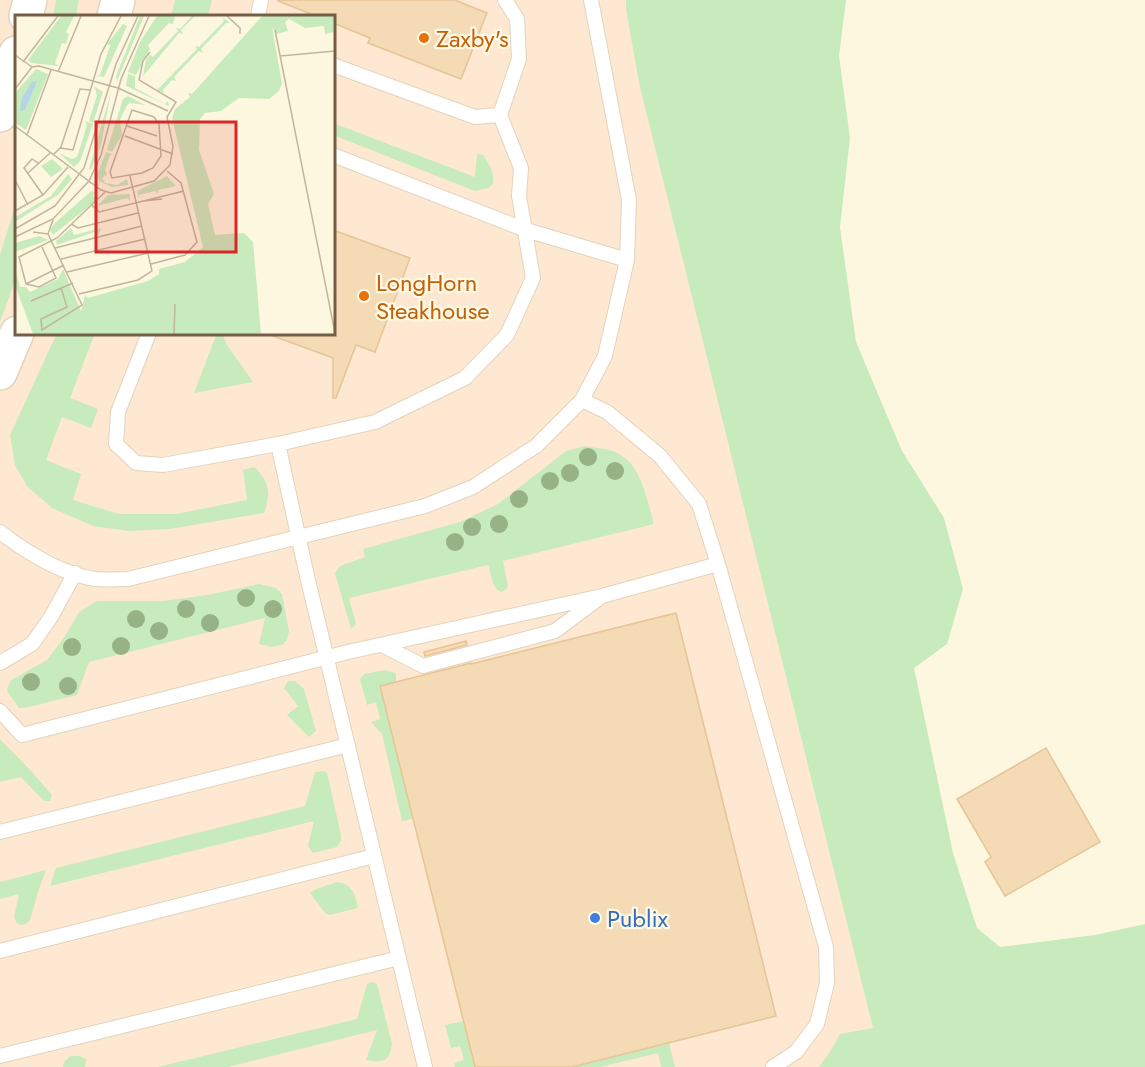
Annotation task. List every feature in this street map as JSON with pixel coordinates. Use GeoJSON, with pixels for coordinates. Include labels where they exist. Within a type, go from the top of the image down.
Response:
{"type":"FeatureCollection","features":[{"type":"Feature","properties":{"kind":"street"},"geometry":{"type":"LineString","coordinates":[[26,15],[30,0]]}},
{"type":"Feature","properties":{"kind":"street"},"geometry":{"type":"LineString","coordinates":[[114,15],[118,0]]}},
{"type":"Feature","properties":{"kind":"street"},"geometry":{"type":"LineString","coordinates":[[0,115],[15,56]]}},
{"type":"Feature","properties":{"kind":"street"},"geometry":{"type":"LineString","coordinates":[[0,373],[17,334]]}},
{"type":"Feature","properties":{"kind":"lane"},"geometry":{"type":"LineString","coordinates":[[258,15],[261,0]]}},
{"type":"Feature","properties":{"kind":"lane"},"geometry":{"type":"LineString","coordinates":[[149,334],[118,412],[116,444],[136,463],[163,465],[278,444],[375,422],[465,378],[507,335],[533,278],[519,196],[521,168],[500,115],[519,59],[517,19],[505,0]]}},
{"type":"Feature","properties":{"kind":"lane"},"geometry":{"type":"LineString","coordinates":[[0,532],[38,559],[75,573],[95,579],[128,579],[425,506],[473,487],[536,446],[582,400],[605,356],[627,260],[629,200],[591,0]]}},
{"type":"Feature","properties":{"kind":"lane"},"geometry":{"type":"LineString","coordinates":[[334,64],[475,117],[500,115]]}},
{"type":"Feature","properties":{"kind":"lane"},"geometry":{"type":"LineString","coordinates":[[334,155],[526,230],[627,260]]}},
{"type":"Feature","properties":{"kind":"lane"},"geometry":{"type":"LineString","coordinates":[[582,400],[607,412],[660,456],[699,504],[718,564],[826,947],[827,983],[817,1024],[796,1052],[773,1067]]}},
{"type":"Feature","properties":{"kind":"lane"},"geometry":{"type":"LineString","coordinates":[[278,444],[298,537],[425,1067]]}},
{"type":"Feature","properties":{"kind":"lane"},"geometry":{"type":"LineString","coordinates":[[0,711],[22,735],[327,657],[602,596],[718,564]]}},
{"type":"Feature","properties":{"kind":"lane"},"geometry":{"type":"LineString","coordinates":[[0,663],[32,644],[51,617],[75,573]]}},
{"type":"Feature","properties":{"kind":"lane"},"geometry":{"type":"LineString","coordinates":[[382,645],[423,666],[555,631],[602,596]]}},
{"type":"Feature","properties":{"kind":"lane"},"geometry":{"type":"LineString","coordinates":[[0,832],[348,745]]}},
{"type":"Feature","properties":{"kind":"lane"},"geometry":{"type":"LineString","coordinates":[[0,951],[374,856]]}},
{"type":"Feature","properties":{"kind":"lane"},"geometry":{"type":"LineString","coordinates":[[0,1056],[399,958]]}},
{"type":"Feature","properties":{"kind":"shaded area"},"geometry":{"type":"Polygon","coordinates":[[[0,0],[709,0],[883,1067],[0,1067],[0,0]]]}},
{"type":"Feature","properties":{"kind":"green space"},"geometry":{"type":"Polygon","coordinates":[[[56,0],[79,0],[76,15],[53,15],[56,0]]]}},
{"type":"Feature","properties":{"kind":"green space"},"geometry":{"type":"Polygon","coordinates":[[[175,0],[212,0],[208,15],[171,15],[175,0]]]}},
{"type":"Feature","properties":{"kind":"green space"},"geometry":{"type":"Polygon","coordinates":[[[626,0],[846,0],[839,56],[850,138],[840,227],[856,342],[902,451],[944,518],[963,589],[947,644],[914,668],[953,853],[977,928],[1000,947],[1095,935],[1145,924],[1145,1067],[819,1067],[840,1034],[873,1028],[639,83],[626,0]]]}},
{"type":"Feature","properties":{"kind":"green space"},"geometry":{"type":"Polygon","coordinates":[[[334,123],[475,177],[477,154],[483,155],[491,168],[493,184],[488,188],[475,191],[334,135],[334,123]]]}},
{"type":"Feature","properties":{"kind":"green space"},"geometry":{"type":"Polygon","coordinates":[[[15,206],[15,281],[0,322],[0,255],[15,206]]]}},
{"type":"Feature","properties":{"kind":"green space"},"geometry":{"type":"Polygon","coordinates":[[[57,334],[95,334],[70,398],[98,409],[91,428],[62,417],[46,460],[81,474],[73,500],[119,514],[176,514],[247,500],[243,470],[254,467],[266,483],[268,500],[264,513],[170,529],[129,531],[93,526],[52,508],[27,486],[15,465],[10,435],[57,334]]]}},
{"type":"Feature","properties":{"kind":"green space"},"geometry":{"type":"Polygon","coordinates":[[[217,334],[222,334],[227,345],[253,382],[194,393],[217,334]]]}},
{"type":"Feature","properties":{"kind":"green space"},"geometry":{"type":"Polygon","coordinates":[[[585,446],[609,450],[620,454],[628,461],[645,491],[654,524],[503,561],[508,586],[502,592],[494,585],[488,565],[349,598],[356,624],[351,629],[335,573],[340,566],[365,557],[363,549],[460,522],[498,504],[566,451],[585,446]]]}},
{"type":"Feature","properties":{"kind":"green space"},"geometry":{"type":"Polygon","coordinates":[[[259,584],[276,588],[282,594],[289,631],[287,640],[282,645],[271,647],[259,644],[265,618],[89,662],[77,695],[19,708],[7,691],[11,680],[47,660],[79,612],[97,601],[164,601],[259,584]]]}},
{"type":"Feature","properties":{"kind":"green space"},"geometry":{"type":"Polygon","coordinates":[[[385,670],[396,673],[413,819],[402,821],[382,734],[371,722],[380,719],[376,702],[367,705],[360,679],[364,674],[385,670]]]}},
{"type":"Feature","properties":{"kind":"green space"},"geometry":{"type":"Polygon","coordinates":[[[288,681],[295,681],[304,689],[316,731],[309,737],[287,715],[298,706],[284,688],[288,681]]]}},
{"type":"Feature","properties":{"kind":"green space"},"geometry":{"type":"Polygon","coordinates":[[[0,739],[52,795],[50,801],[44,801],[21,777],[0,782],[0,739]]]}},
{"type":"Feature","properties":{"kind":"green space"},"geometry":{"type":"Polygon","coordinates":[[[315,772],[327,773],[341,835],[341,841],[337,847],[313,853],[308,846],[314,821],[50,886],[56,868],[305,806],[315,772]]]}},
{"type":"Feature","properties":{"kind":"green space"},"geometry":{"type":"Polygon","coordinates":[[[46,870],[30,920],[26,924],[17,923],[14,917],[19,894],[0,899],[0,882],[46,870]]]}},
{"type":"Feature","properties":{"kind":"green space"},"geometry":{"type":"Polygon","coordinates":[[[337,882],[350,887],[358,908],[330,915],[325,913],[310,893],[337,882]]]}},
{"type":"Feature","properties":{"kind":"green space"},"geometry":{"type":"Polygon","coordinates":[[[372,982],[377,984],[392,1044],[385,1060],[366,1060],[377,1030],[228,1067],[158,1067],[357,1019],[367,984],[372,982]]]}},
{"type":"Feature","properties":{"kind":"green space"},"geometry":{"type":"Polygon","coordinates":[[[464,1021],[475,1067],[455,1067],[454,1063],[464,1060],[460,1046],[451,1048],[445,1025],[464,1021]]]}},
{"type":"Feature","properties":{"kind":"green space"},"geometry":{"type":"Polygon","coordinates":[[[669,1043],[675,1067],[661,1067],[658,1053],[600,1067],[572,1067],[669,1043]]]}},
{"type":"Feature","properties":{"kind":"green space"},"geometry":{"type":"Polygon","coordinates":[[[70,1056],[80,1056],[86,1059],[85,1067],[63,1067],[64,1062],[70,1056]]]}},
{"type":"Feature","properties":{"kind":"building","name":"Zaxby's"},"geometry":{"type":"Polygon","coordinates":[[[455,0],[487,13],[461,79],[368,43],[370,38],[334,23],[334,15],[313,15],[278,1],[455,0]]]}},
{"type":"Feature","properties":{"kind":"building","name":"LongHorn Steakhouse"},"geometry":{"type":"Polygon","coordinates":[[[334,230],[410,258],[375,352],[356,345],[336,398],[333,398],[333,358],[273,336],[273,334],[334,334],[334,230]]]}},
{"type":"Feature","properties":{"kind":"building","name":"Publix"},"geometry":{"type":"Polygon","coordinates":[[[676,613],[776,1016],[572,1067],[475,1067],[380,686],[676,613]]]}},
{"type":"Feature","properties":{"kind":"building"},"geometry":{"type":"Polygon","coordinates":[[[466,641],[467,645],[425,656],[424,652],[466,641]]]}},
{"type":"Feature","properties":{"kind":"building"},"geometry":{"type":"Polygon","coordinates":[[[1046,748],[1100,842],[1005,896],[985,862],[991,857],[957,799],[1046,748]]]}},
{"type":"Feature","properties":{"kind":"place","name":"Zaxby's"},"geometry":{"type":"Point","coordinates":[424,38]}},
{"type":"Feature","properties":{"kind":"place","name":"LongHorn Steakhouse"},"geometry":{"type":"Point","coordinates":[364,296]}},
{"type":"Feature","properties":{"kind":"place","name":"Publix"},"geometry":{"type":"Point","coordinates":[595,918]}}]}
